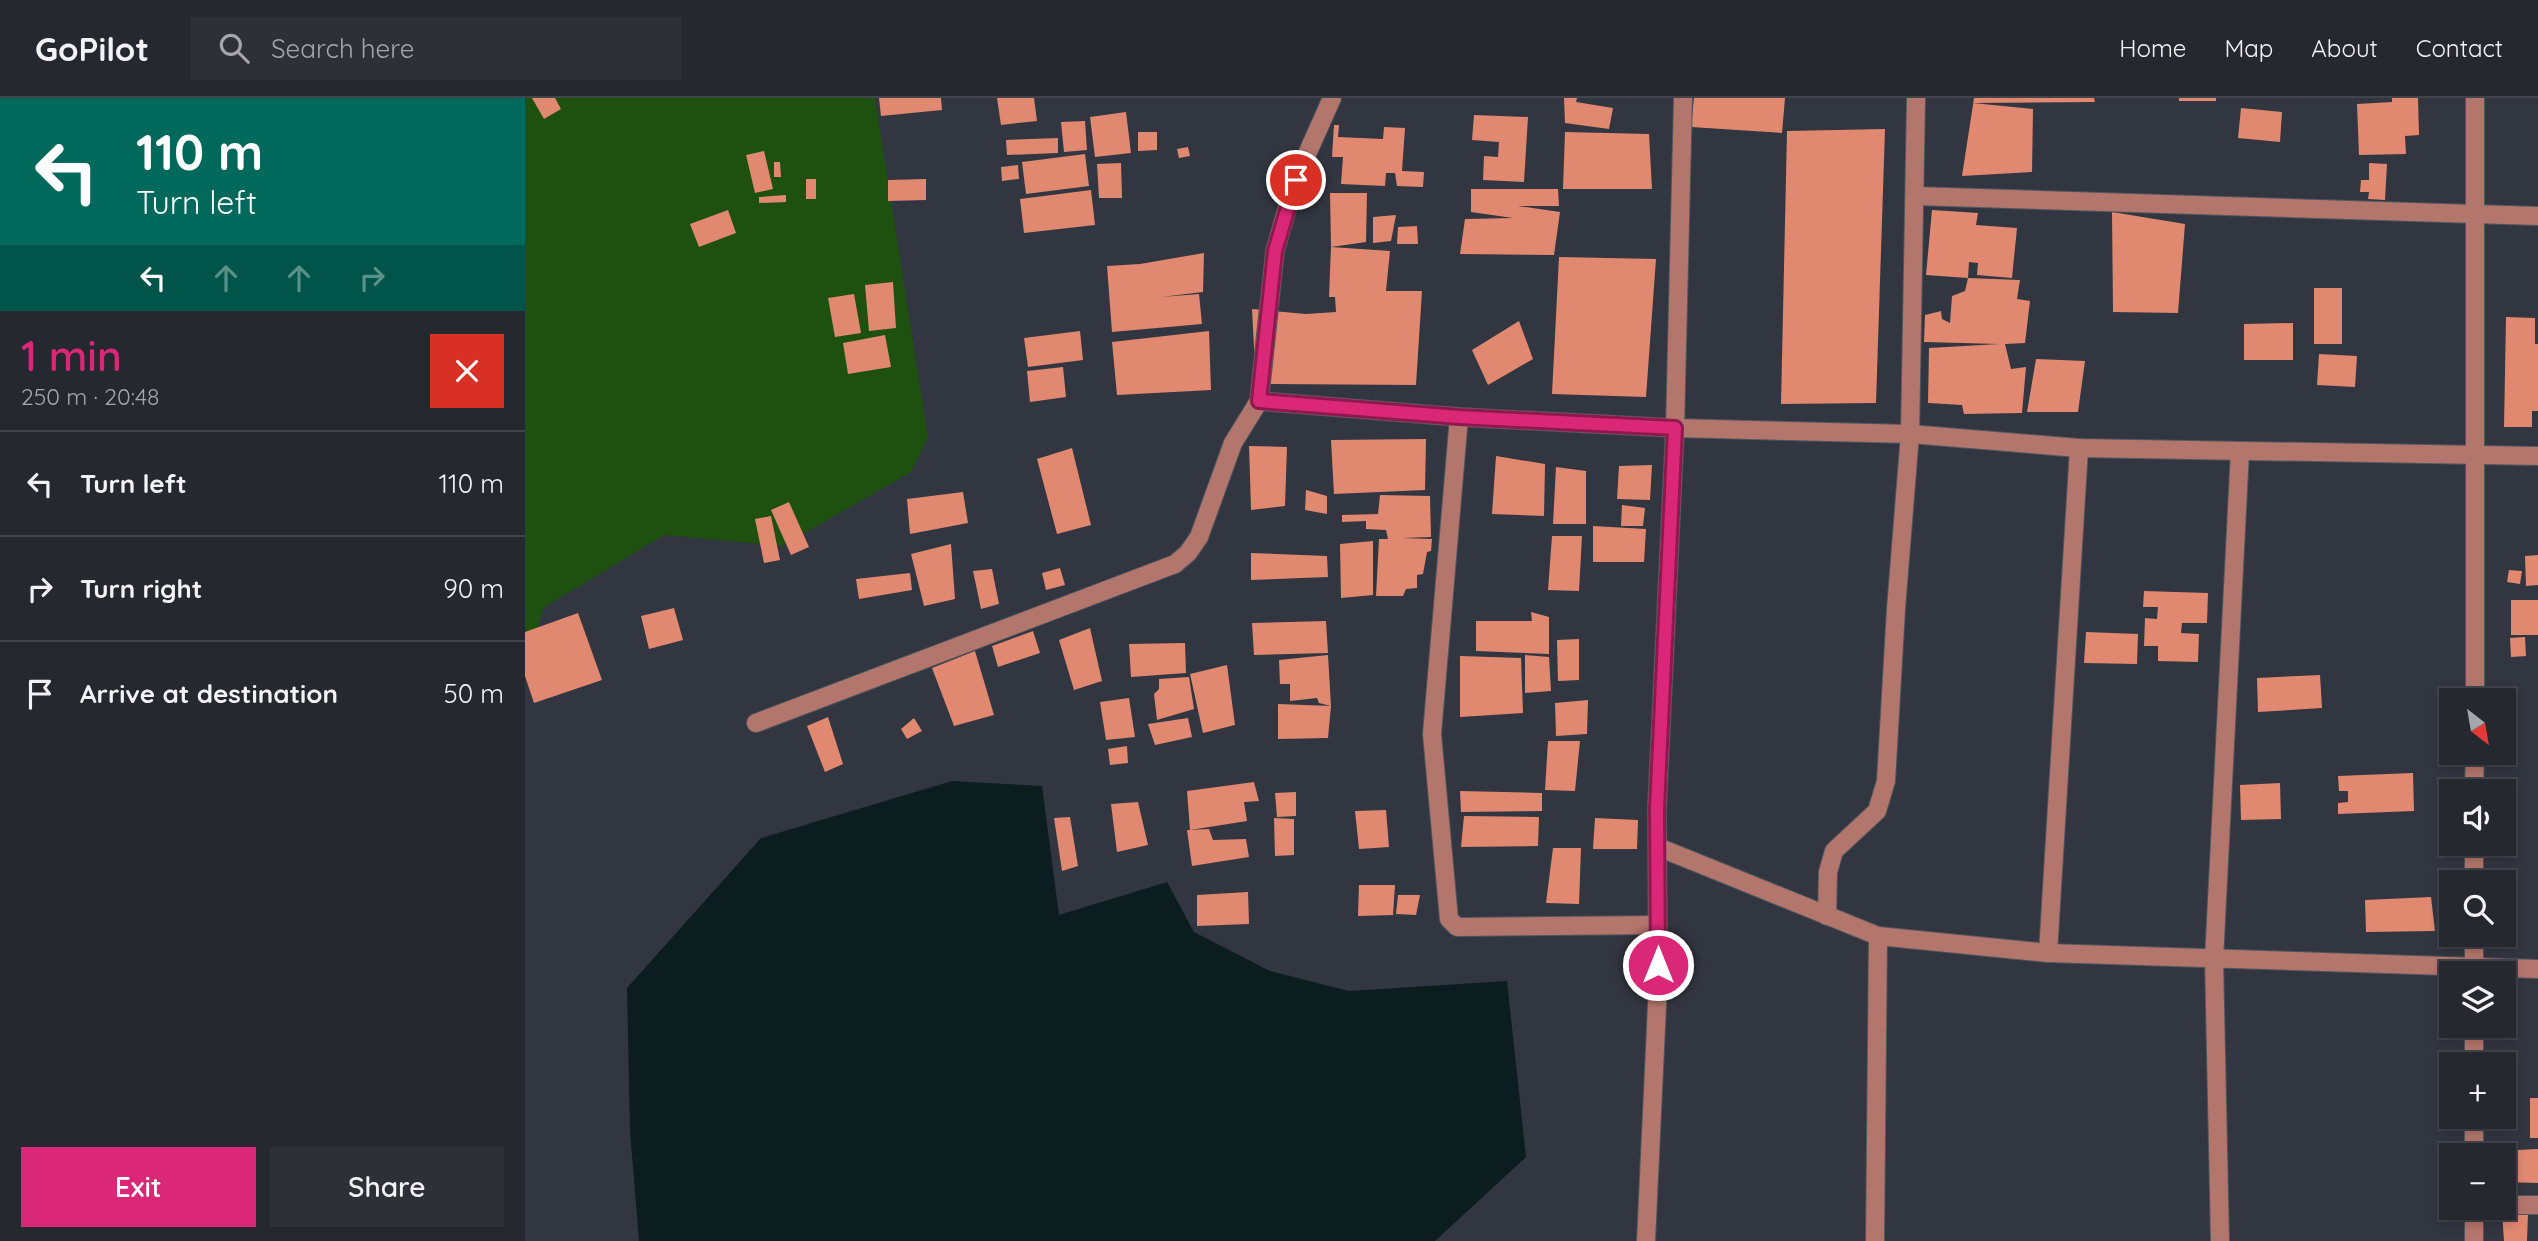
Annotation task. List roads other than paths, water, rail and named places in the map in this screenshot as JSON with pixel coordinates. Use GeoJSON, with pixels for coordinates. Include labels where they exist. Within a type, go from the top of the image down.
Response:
{"type":"FeatureCollection","features":[{"type":"Feature","properties":{"kind":"street"},"geometry":{"type":"LineString","coordinates":[[756,723],[1175,564],[1188,553],[1199,537],[1233,443],[1259,401],[1275,251],[1296,180],[1332,98]]}},
{"type":"Feature","properties":{"kind":"street"},"geometry":{"type":"LineString","coordinates":[[1646,1241],[1658,985],[1657,808],[1675,428],[1683,98]]}},
{"type":"Feature","properties":{"kind":"street"},"geometry":{"type":"LineString","coordinates":[[1826,916],[1828,872],[1833,851],[1877,811],[1886,781],[1910,434],[1916,98]]}},
{"type":"Feature","properties":{"kind":"street"},"geometry":{"type":"LineString","coordinates":[[2475,98],[2475,688]]}},
{"type":"Feature","properties":{"kind":"street"},"geometry":{"type":"LineString","coordinates":[[1915,196],[2538,216]]}},
{"type":"Feature","properties":{"kind":"street"},"geometry":{"type":"LineString","coordinates":[[1259,401],[1459,417],[1675,428],[1910,434],[2079,448],[2538,456]]}},
{"type":"Feature","properties":{"kind":"street"},"geometry":{"type":"LineString","coordinates":[[1459,417],[1432,734],[1449,919],[1457,927],[1658,925]]}},
{"type":"Feature","properties":{"kind":"street"},"geometry":{"type":"LineString","coordinates":[[2048,953],[2079,448]]}},
{"type":"Feature","properties":{"kind":"street"},"geometry":{"type":"LineString","coordinates":[[2220,1241],[2214,958],[2240,451]]}},
{"type":"Feature","properties":{"kind":"street"},"geometry":{"type":"LineString","coordinates":[[1658,847],[1878,936],[2048,953],[2439,968]]}},
{"type":"Feature","properties":{"kind":"street"},"geometry":{"type":"LineString","coordinates":[[1875,1241],[1878,936]]}},
{"type":"Feature","properties":{"kind":"street"},"geometry":{"type":"LineString","coordinates":[[2516,969],[2538,969]]}},
{"type":"Feature","properties":{"kind":"street"},"geometry":{"type":"LineString","coordinates":[[2516,1205],[2538,1205]]}},
{"type":"Feature","properties":{"kind":"street"},"geometry":{"type":"LineString","coordinates":[[2474,1220],[2474,1241]]}}]}
